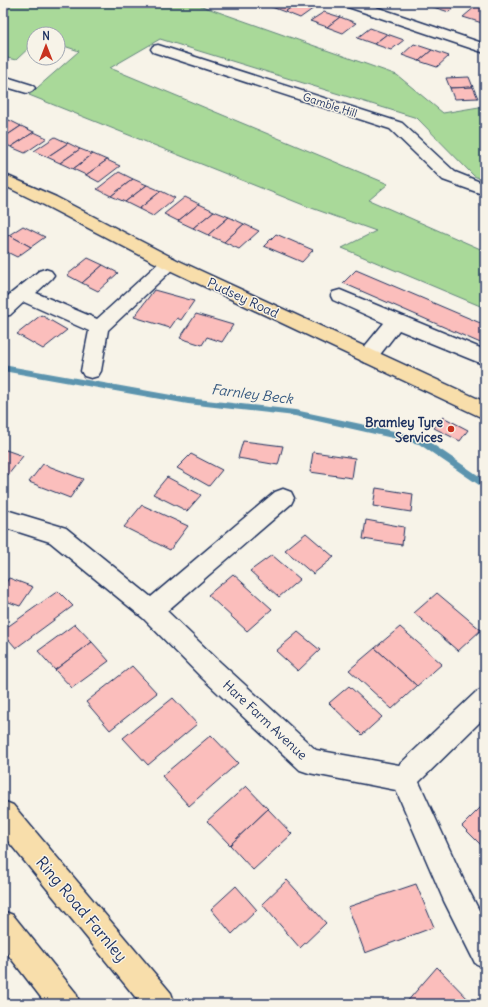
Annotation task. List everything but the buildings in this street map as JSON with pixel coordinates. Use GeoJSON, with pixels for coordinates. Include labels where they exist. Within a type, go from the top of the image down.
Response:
{"type":"FeatureCollection","features":[{"type":"Feature","properties":{"kind":"main road","name":"Pudsey Road"},"geometry":{"type":"LineString","coordinates":[[3,179],[50,201],[169,263],[485,411]]}},
{"type":"Feature","properties":{"kind":"main road","name":"Ring Road Farnley"},"geometry":{"type":"LineString","coordinates":[[3,814],[160,1004]]}},
{"type":"Feature","properties":{"kind":"main road"},"geometry":{"type":"LineString","coordinates":[[3,925],[65,1004]]}},
{"type":"Feature","properties":{"kind":"street"},"geometry":{"type":"LineString","coordinates":[[350,3],[485,49]]}},
{"type":"Feature","properties":{"kind":"street","name":"Gamble Hill"},"geometry":{"type":"LineString","coordinates":[[158,49],[396,126],[449,176],[485,190]]}},
{"type":"Feature","properties":{"kind":"street"},"geometry":{"type":"LineString","coordinates":[[3,81],[27,88]]}},
{"type":"Feature","properties":{"kind":"street"},"geometry":{"type":"LineString","coordinates":[[91,371],[99,328],[169,263]]}},
{"type":"Feature","properties":{"kind":"street"},"geometry":{"type":"LineString","coordinates":[[3,310],[45,275]]}},
{"type":"Feature","properties":{"kind":"street"},"geometry":{"type":"LineString","coordinates":[[22,294],[99,328]]}},
{"type":"Feature","properties":{"kind":"street"},"geometry":{"type":"LineString","coordinates":[[340,296],[485,358]]}},
{"type":"Feature","properties":{"kind":"street"},"geometry":{"type":"LineString","coordinates":[[368,356],[396,321]]}},
{"type":"Feature","properties":{"kind":"street"},"geometry":{"type":"LineString","coordinates":[[151,611],[283,498]]}},
{"type":"Feature","properties":{"kind":"street","name":"Hare Farm Avenue"},"geometry":{"type":"LineString","coordinates":[[3,518],[58,536],[151,611],[211,670],[309,761],[404,780]]}},
{"type":"Feature","properties":{"kind":"street"},"geometry":{"type":"LineString","coordinates":[[485,700],[404,780],[454,891],[485,953]]}},
{"type":"Feature","properties":{"kind":"green space"},"geometry":{"type":"Polygon","coordinates":[[[3,3],[193,3],[397,75],[443,113],[485,106],[485,181],[474,176],[417,118],[160,39],[110,68],[388,184],[369,200],[485,251],[485,308],[342,248],[376,231],[306,206],[29,95],[62,66],[66,66],[66,62],[79,51],[66,47],[66,26],[26,26],[26,51],[16,60],[3,57],[3,3]]]}},
{"type":"Feature","properties":{"kind":"waterway","name":"Farnley Beck"},"geometry":{"type":"LineString","coordinates":[[3,368],[188,401],[295,413],[422,441],[485,485]]}},
{"type":"Feature","properties":{"kind":"place","name":"Bramley Tyre Services"},"geometry":{"type":"Point","coordinates":[451,429]}}]}
